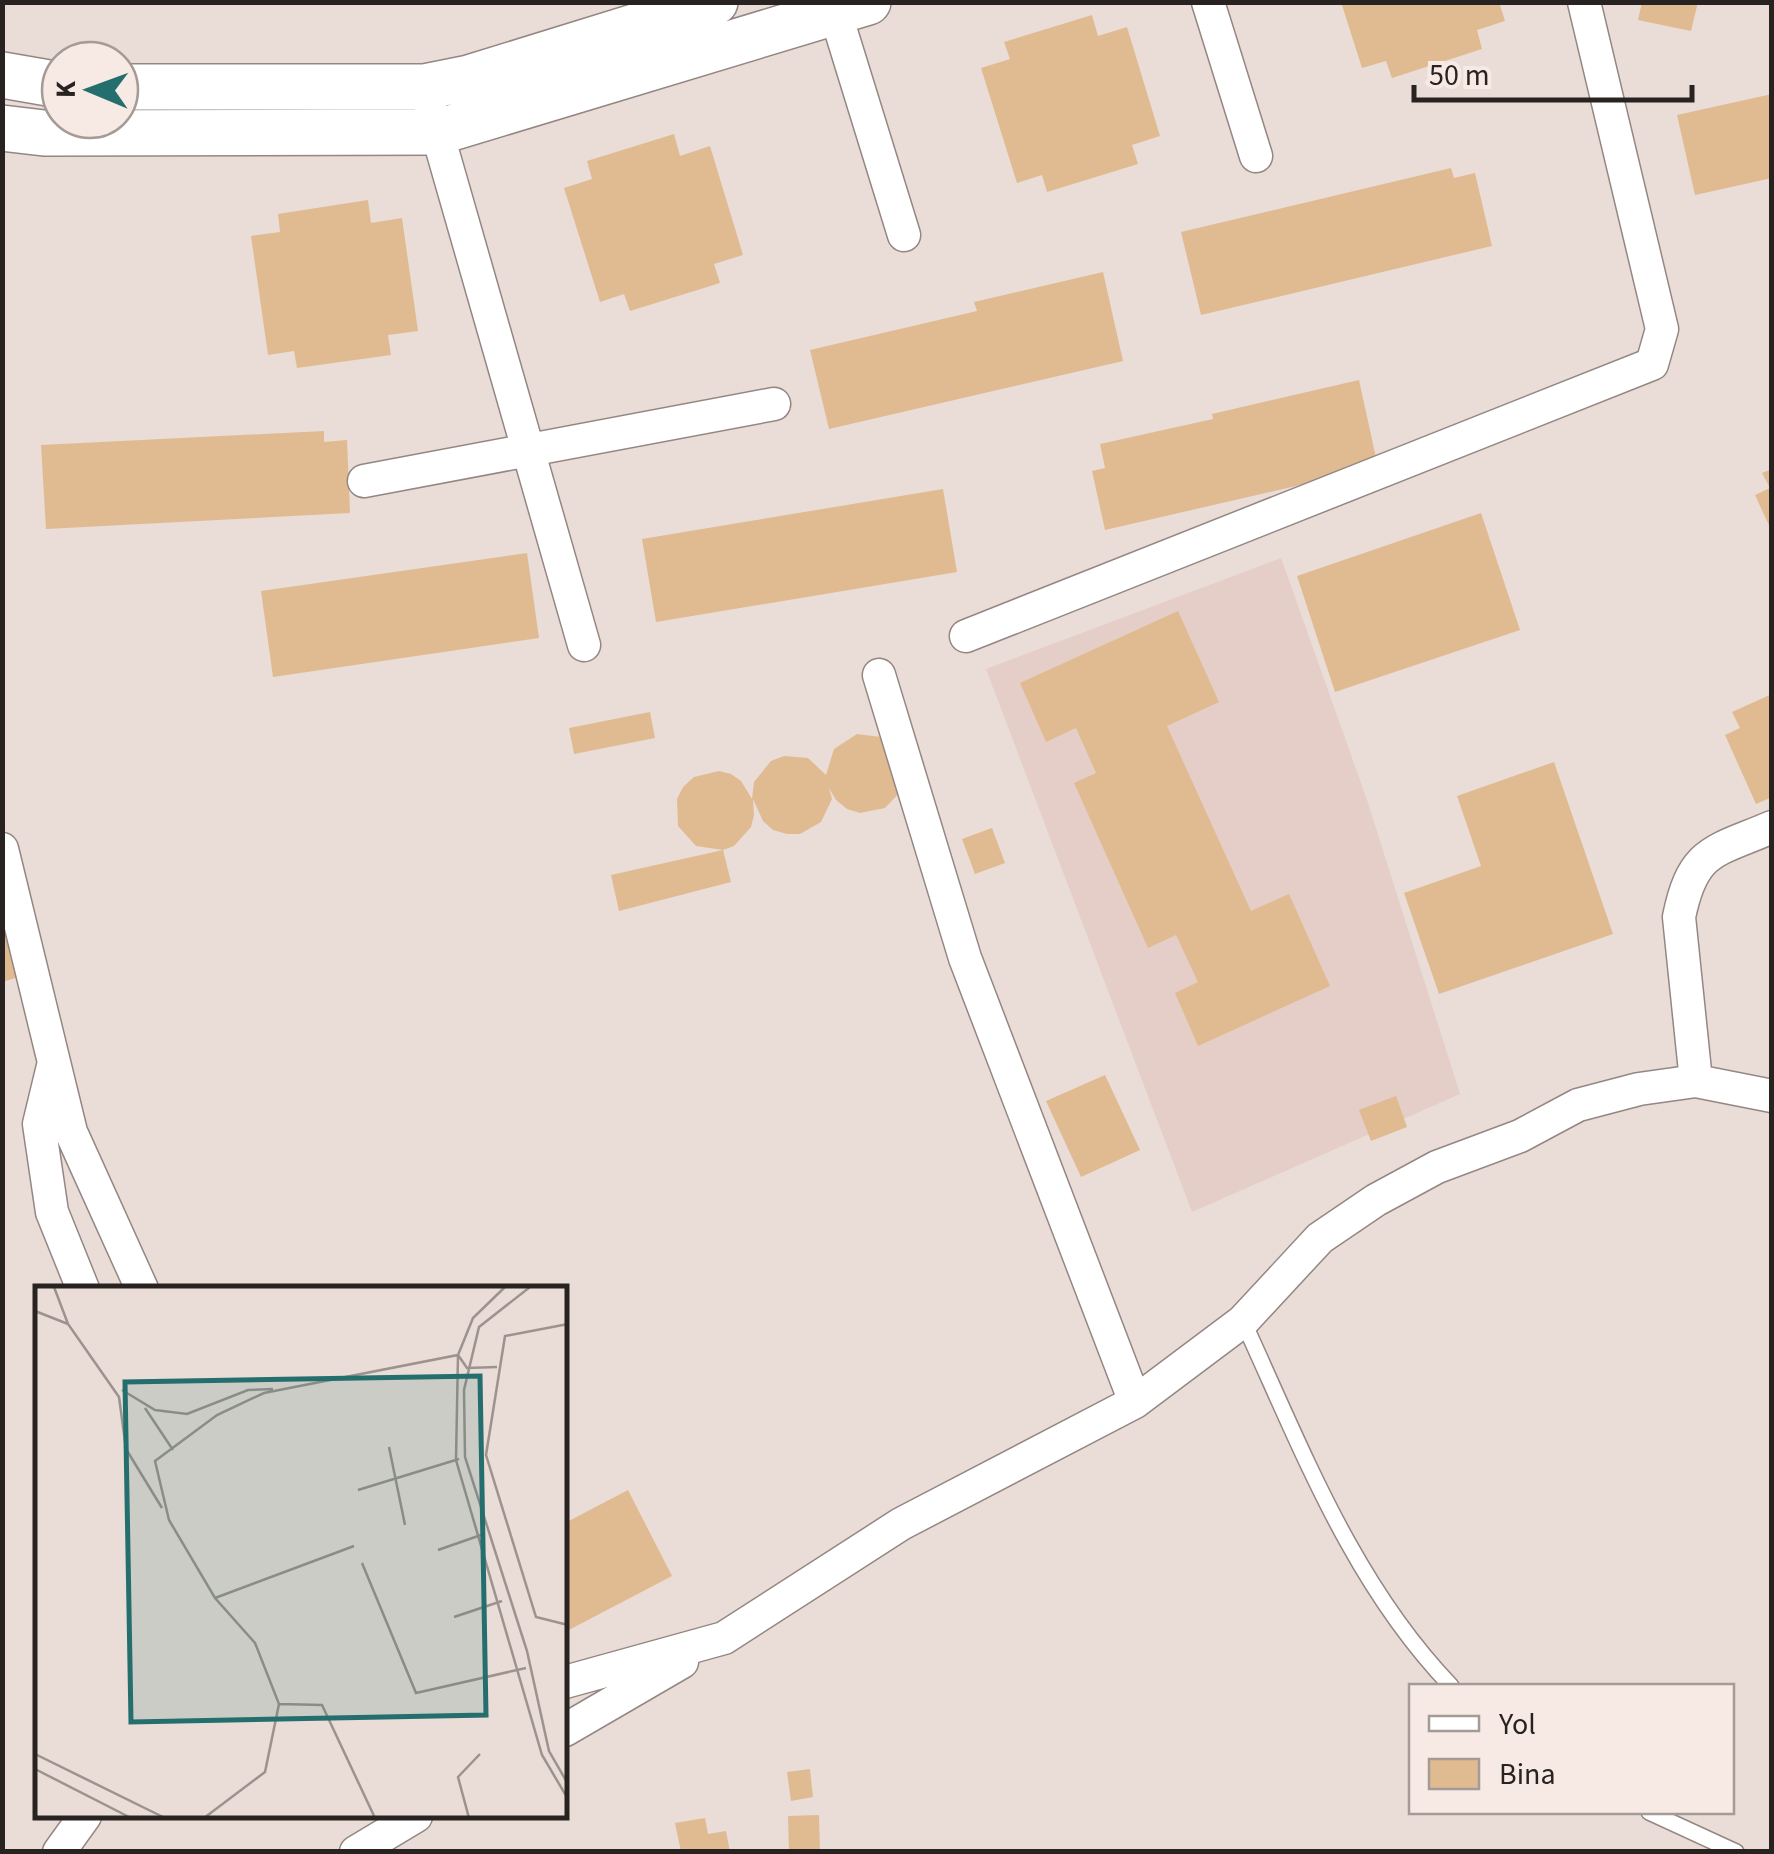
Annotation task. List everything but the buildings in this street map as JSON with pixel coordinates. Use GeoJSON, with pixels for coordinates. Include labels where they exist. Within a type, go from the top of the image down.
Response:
{"type":"FeatureCollection","features":[{"type":"Feature","properties":{"kind":"street"},"geometry":{"type":"LineString","coordinates":[[140,87],[424,88],[469,78],[715,2]]}},
{"type":"Feature","properties":{"kind":"street"},"geometry":{"type":"LineString","coordinates":[[1208,2],[1256,156]]}},
{"type":"Feature","properties":{"kind":"street"},"geometry":{"type":"LineString","coordinates":[[966,636],[1652,364],[1662,329],[1584,2]]}},
{"type":"Feature","properties":{"kind":"street"},"geometry":{"type":"LineString","coordinates":[[2,128],[44,134],[438,132],[845,6],[904,235]]}},
{"type":"Feature","properties":{"kind":"street"},"geometry":{"type":"LineString","coordinates":[[2,75],[40,82]]}},
{"type":"Feature","properties":{"kind":"street"},"geometry":{"type":"LineString","coordinates":[[424,88],[584,645]]}},
{"type":"Feature","properties":{"kind":"street"},"geometry":{"type":"LineString","coordinates":[[364,482],[774,404]]}},
{"type":"Feature","properties":{"kind":"street"},"geometry":{"type":"LineString","coordinates":[[880,675],[965,958],[1135,1402]]}},
{"type":"Feature","properties":{"kind":"street"},"geometry":{"type":"LineString","coordinates":[[1696,1082],[1679,917],[1683,897],[1704,857],[1772,826]]}},
{"type":"Feature","properties":{"kind":"street"},"geometry":{"type":"LineString","coordinates":[[2,849],[71,1132],[141,1286]]}},
{"type":"Feature","properties":{"kind":"street"},"geometry":{"type":"LineString","coordinates":[[54,1062],[39,1124],[52,1212],[82,1286]]}},
{"type":"Feature","properties":{"kind":"street"},"geometry":{"type":"LineString","coordinates":[[568,1728],[724,1638],[901,1524],[1135,1402],[1243,1320],[1320,1238],[1422,1175],[1520,1136],[1578,1105],[1639,1089],[1696,1082],[1772,1096]]}},
{"type":"Feature","properties":{"kind":"street"},"geometry":{"type":"LineString","coordinates":[[568,1681],[724,1638]]}},
{"type":"Feature","properties":{"kind":"street"},"geometry":{"type":"LineString","coordinates":[[58,1852],[83,1819]]}},
{"type":"Feature","properties":{"kind":"street"},"geometry":{"type":"LineString","coordinates":[[356,1852],[411,1819]]}},
{"type":"Feature","properties":{"kind":"lane"},"geometry":{"type":"LineString","coordinates":[[1243,1320],[1362,1570],[1398,1625],[1448,1684]]}},
{"type":"Feature","properties":{"kind":"lane"},"geometry":{"type":"LineString","coordinates":[[1653,1814],[1736,1852]]}},
{"type":"Feature","properties":{"kind":"shaded area"},"geometry":{"type":"Polygon","coordinates":[[[1281,558],[1367,800],[1460,1094],[1192,1212],[986,669],[1281,558]]]}}]}
